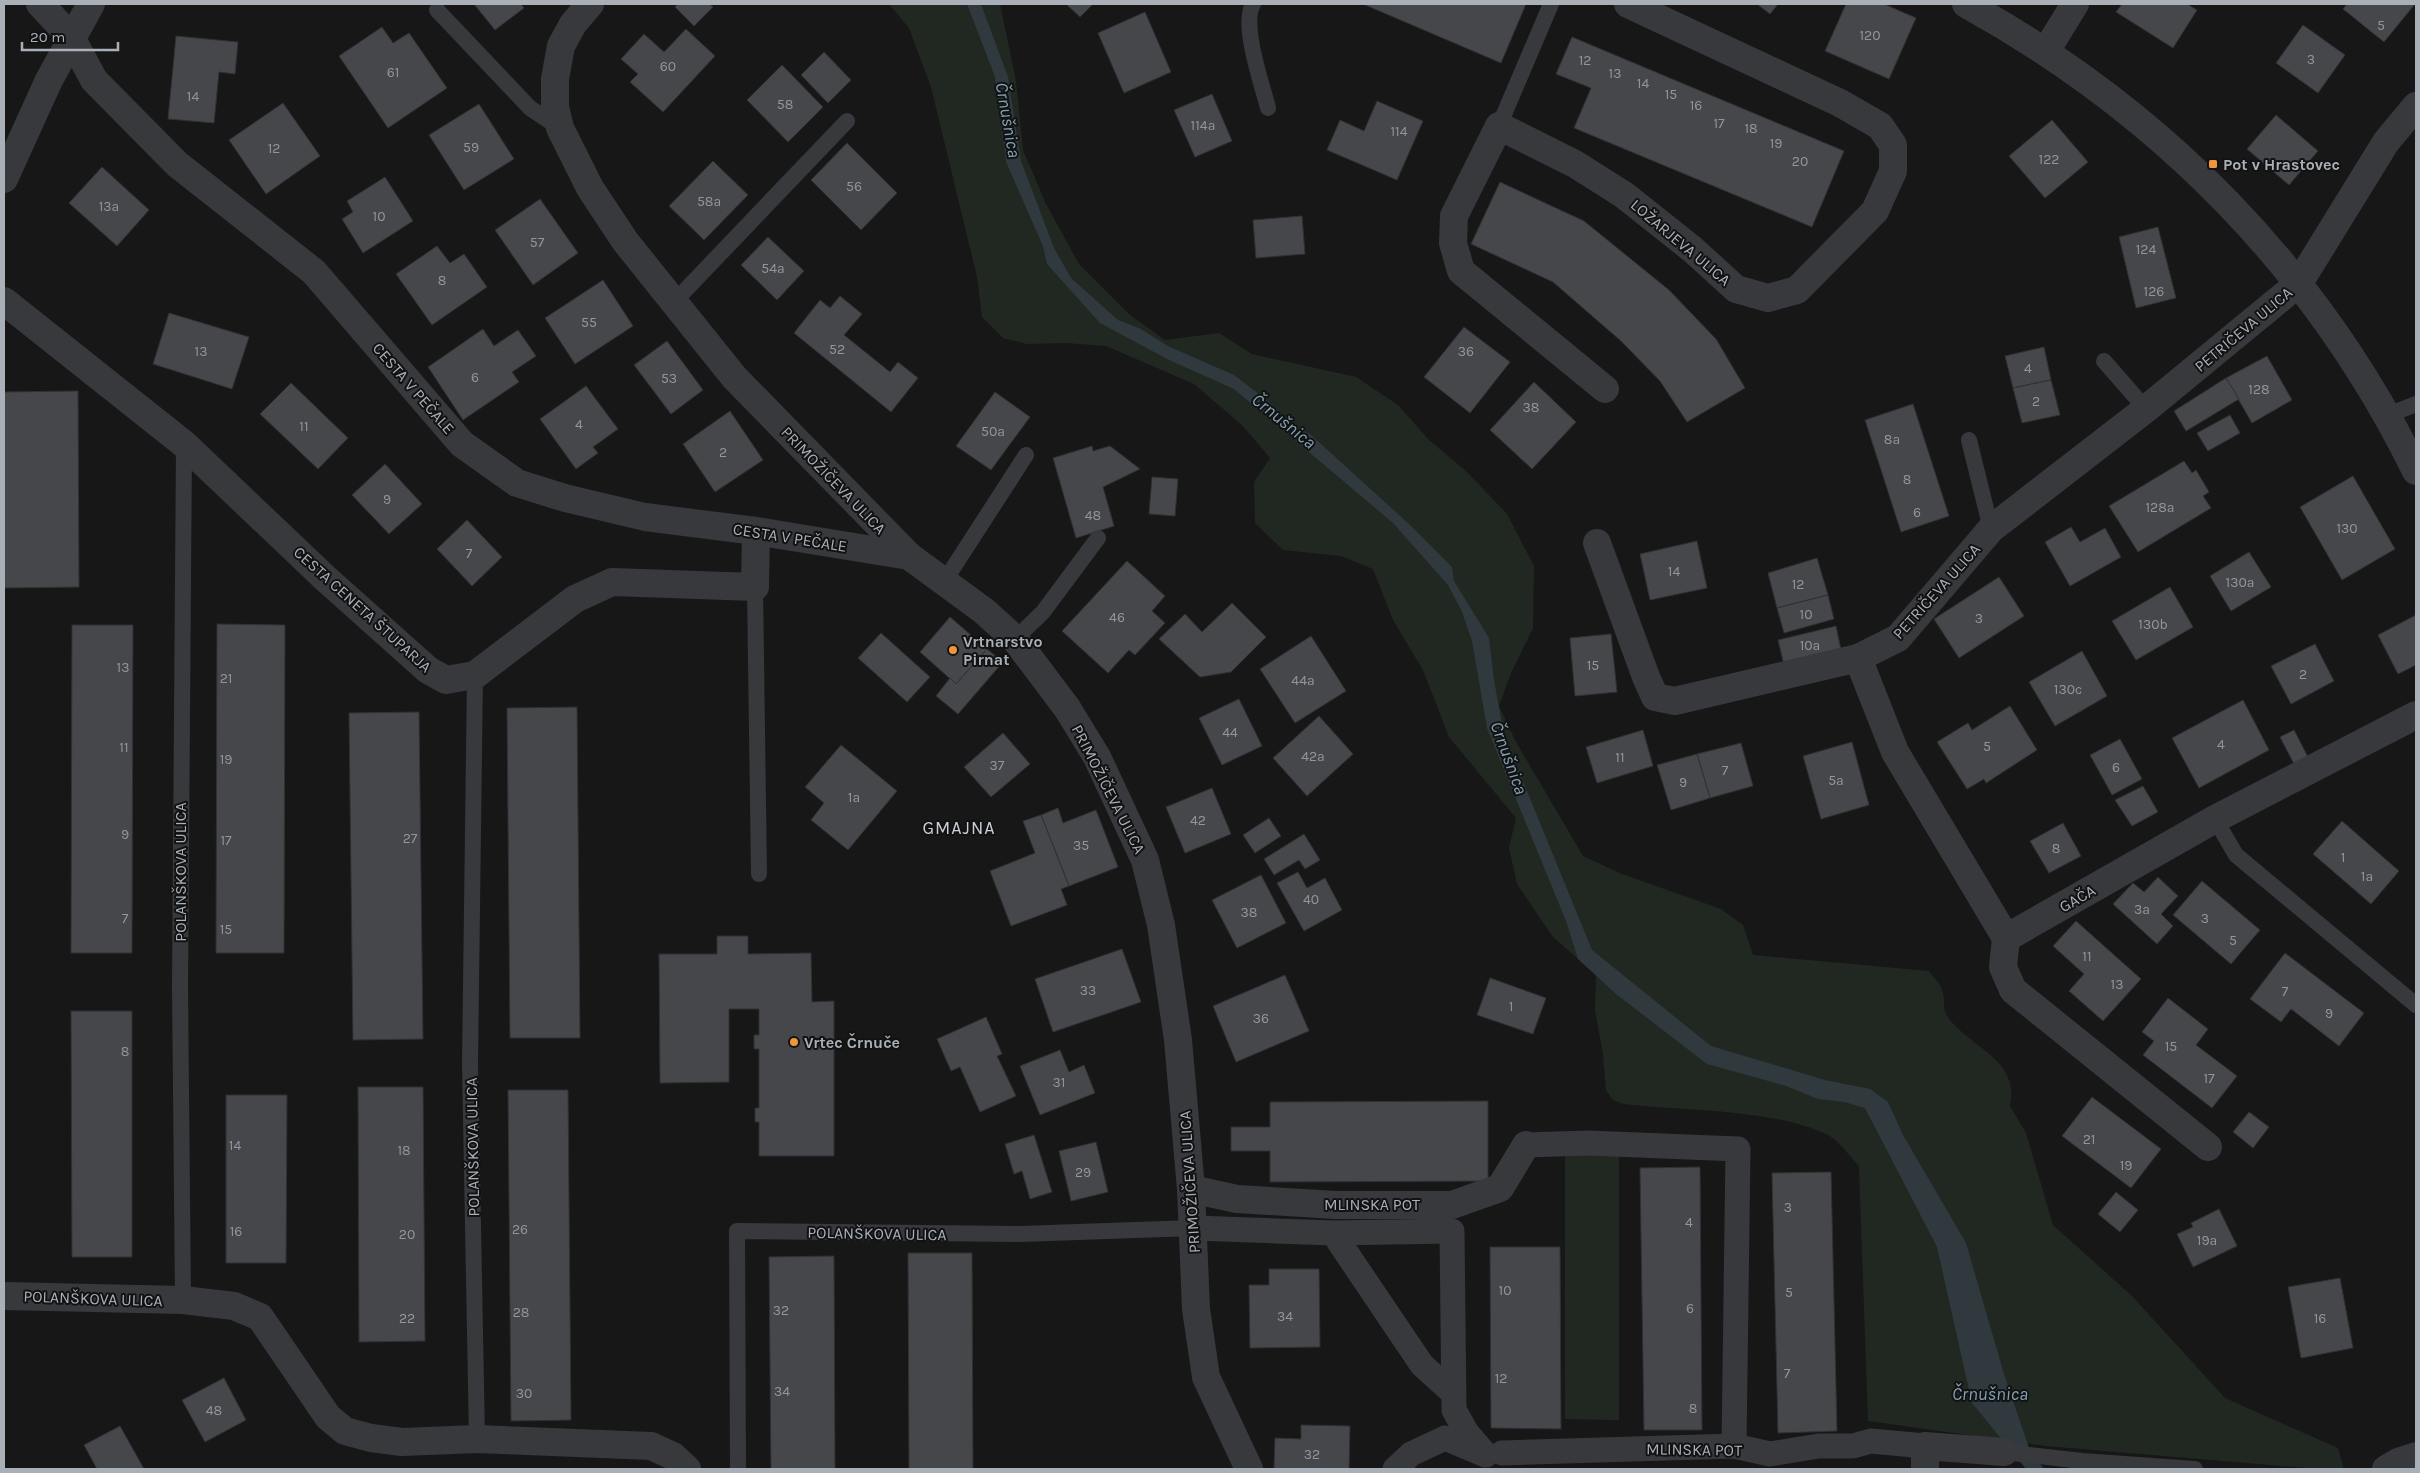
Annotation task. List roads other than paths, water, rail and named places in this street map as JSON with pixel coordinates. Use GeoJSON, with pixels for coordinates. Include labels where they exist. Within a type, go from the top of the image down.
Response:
{"type":"FeatureCollection","features":[{"type":"Feature","properties":{"kind":"street","name":"CESTA V PEČALE"},"geometry":{"type":"LineString","coordinates":[[40,4],[71,37],[94,80],[177,164],[314,272],[462,444],[517,483],[565,498],[645,517],[756,531],[909,556]]}},
{"type":"Feature","properties":{"kind":"street"},"geometry":{"type":"LineString","coordinates":[[4,179],[71,37],[91,4]]}},
{"type":"Feature","properties":{"kind":"street","name":"PRIMOŽIČEVA ULICA"},"geometry":{"type":"LineString","coordinates":[[590,4],[573,24],[561,46],[555,79],[555,107],[560,128],[590,188],[625,241],[734,377],[909,556],[984,611],[1015,639],[1067,708],[1097,757],[1146,860],[1161,925],[1178,1040],[1192,1189],[1196,1309],[1206,1376],[1249,1469]]}},
{"type":"Feature","properties":{"kind":"street","name":"LOŽARJEVA ULICA"},"geometry":{"type":"LineString","coordinates":[[1499,126],[1575,164],[1624,195],[1692,249],[1736,289],[1768,298],[1797,290],[1875,212],[1894,171],[1893,145],[1880,126],[1840,103],[1628,4]]}},
{"type":"Feature","properties":{"kind":"street"},"geometry":{"type":"LineString","coordinates":[[1966,4],[2046,51],[2120,106],[2202,176],[2270,247],[2344,345],[2388,415],[2416,472]]}},
{"type":"Feature","properties":{"kind":"street"},"geometry":{"type":"LineString","coordinates":[[2046,51],[2075,4]]}},
{"type":"Feature","properties":{"kind":"street"},"geometry":{"type":"LineString","coordinates":[[2299,283],[2386,142],[2416,106]]}},
{"type":"Feature","properties":{"kind":"street"},"geometry":{"type":"LineString","coordinates":[[1499,126],[1454,216],[1453,244],[1461,271],[1605,389]]}},
{"type":"Feature","properties":{"kind":"street","name":"PETRIČEVA ULICA"},"geometry":{"type":"LineString","coordinates":[[1597,543],[1646,677],[1656,697],[1675,701],[1858,658],[1898,638],[1992,529],[2146,410],[2299,283]]}},
{"type":"Feature","properties":{"kind":"street","name":"CESTA CENETA ŠTUPARJA"},"geometry":{"type":"LineString","coordinates":[[4,301],[184,444],[325,578],[428,670],[446,680],[475,675],[575,599],[612,582],[755,587]]}},
{"type":"Feature","properties":{"kind":"street"},"geometry":{"type":"LineString","coordinates":[[755,587],[756,531]]}},
{"type":"Feature","properties":{"kind":"street"},"geometry":{"type":"LineString","coordinates":[[1858,658],[1895,752],[2006,938],[2003,967],[2013,990],[2208,1147]]}},
{"type":"Feature","properties":{"kind":"street","name":"GAČA"},"geometry":{"type":"LineString","coordinates":[[2006,938],[2215,819],[2416,715]]}},
{"type":"Feature","properties":{"kind":"street"},"geometry":{"type":"LineString","coordinates":[[1526,1145],[1588,1143],[1738,1149],[1734,1446]]}},
{"type":"Feature","properties":{"kind":"street","name":"MLINSKA POT"},"geometry":{"type":"LineString","coordinates":[[1192,1189],[1237,1199],[1452,1218],[1500,1188],[1526,1145]]}},
{"type":"Feature","properties":{"kind":"street"},"geometry":{"type":"LineString","coordinates":[[1194,1228],[1332,1233],[1452,1218],[1454,1410],[1467,1433],[1496,1459]]}},
{"type":"Feature","properties":{"kind":"street"},"geometry":{"type":"LineString","coordinates":[[1332,1233],[1422,1365],[1453,1392]]}},
{"type":"Feature","properties":{"kind":"street","name":"POLANŠKOVA ULICA"},"geometry":{"type":"LineString","coordinates":[[4,1296],[183,1300],[234,1306],[260,1317],[328,1416],[346,1431],[371,1438],[402,1442],[476,1440],[651,1446],[673,1456],[687,1469]]}},
{"type":"Feature","properties":{"kind":"street"},"geometry":{"type":"LineString","coordinates":[[1396,1469],[1411,1454],[1445,1438],[1496,1459]]}},
{"type":"Feature","properties":{"kind":"street","name":"MLINSKA POT"},"geometry":{"type":"LineString","coordinates":[[1496,1459],[1558,1450],[1586,1451],[1734,1446],[1770,1462],[1819,1446],[1853,1446],[1871,1441],[1925,1458],[2004,1452]]}},
{"type":"Feature","properties":{"kind":"lane"},"geometry":{"type":"LineString","coordinates":[[1254,4],[1250,10],[1250,31],[1268,108]]}},
{"type":"Feature","properties":{"kind":"lane"},"geometry":{"type":"LineString","coordinates":[[1499,126],[1551,4]]}},
{"type":"Feature","properties":{"kind":"lane"},"geometry":{"type":"LineString","coordinates":[[437,10],[530,108],[560,128]]}},
{"type":"Feature","properties":{"kind":"lane"},"geometry":{"type":"LineString","coordinates":[[675,301],[847,121]]}},
{"type":"Feature","properties":{"kind":"lane"},"geometry":{"type":"LineString","coordinates":[[2104,361],[2146,410]]}},
{"type":"Feature","properties":{"kind":"lane"},"geometry":{"type":"LineString","coordinates":[[2388,415],[2416,404]]}},
{"type":"Feature","properties":{"kind":"lane"},"geometry":{"type":"LineString","coordinates":[[1969,440],[1992,529]]}},
{"type":"Feature","properties":{"kind":"lane","name":"POLANŠKOVA ULICA"},"geometry":{"type":"LineString","coordinates":[[183,1300],[180,986],[184,444]]}},
{"type":"Feature","properties":{"kind":"lane"},"geometry":{"type":"LineString","coordinates":[[944,582],[1026,455]]}},
{"type":"Feature","properties":{"kind":"lane"},"geometry":{"type":"LineString","coordinates":[[1015,639],[1043,612],[1098,538]]}},
{"type":"Feature","properties":{"kind":"lane"},"geometry":{"type":"LineString","coordinates":[[755,587],[759,874]]}},
{"type":"Feature","properties":{"kind":"lane","name":"POLANŠKOVA ULICA"},"geometry":{"type":"LineString","coordinates":[[475,675],[470,1064],[476,1440]]}},
{"type":"Feature","properties":{"kind":"lane"},"geometry":{"type":"LineString","coordinates":[[2215,819],[2236,854],[2416,1005]]}},
{"type":"Feature","properties":{"kind":"lane","name":"POLANŠKOVA ULICA"},"geometry":{"type":"LineString","coordinates":[[738,1469],[738,1231],[1020,1234],[1194,1228]]}},
{"type":"Feature","properties":{"kind":"lane","name":"MLINSKA POT"},"geometry":{"type":"LineString","coordinates":[[2004,1452],[2082,1461],[2195,1469]]}},
{"type":"Feature","properties":{"kind":"water","name":"Črnušnica"},"geometry":{"type":"Polygon","coordinates":[[[967,4],[981,4],[1008,77],[1021,161],[1054,248],[1071,278],[1118,320],[1139,328],[1168,346],[1234,375],[1268,401],[1294,425],[1310,434],[1409,524],[1452,567],[1454,581],[1489,638],[1504,735],[1592,950],[1711,1046],[1825,1080],[1870,1089],[1888,1102],[1903,1135],[1966,1243],[2004,1374],[2029,1448],[2044,1469],[2026,1469],[1972,1403],[1937,1247],[1865,1108],[1844,1102],[1818,1099],[1786,1086],[1707,1064],[1616,994],[1578,959],[1566,921],[1487,728],[1472,641],[1462,612],[1448,585],[1393,523],[1234,389],[1167,359],[1100,323],[1047,264],[1043,246],[1006,162],[995,77],[967,4]]]}},
{"type":"Feature","properties":{"kind":"place","name":"Pot v Hrastovec"},"geometry":{"type":"Point","coordinates":[2213,164]}},
{"type":"Feature","properties":{"kind":"place","name":"Vrtnarstvo Pirnat"},"geometry":{"type":"Point","coordinates":[953,650]}},
{"type":"Feature","properties":{"kind":"place","name":"Vrtec Črnuče"},"geometry":{"type":"Point","coordinates":[794,1042]}},
{"type":"Feature","properties":{"kind":"district","name":"GMAJNA"},"geometry":{"type":"Point","coordinates":[959,828]}}]}
